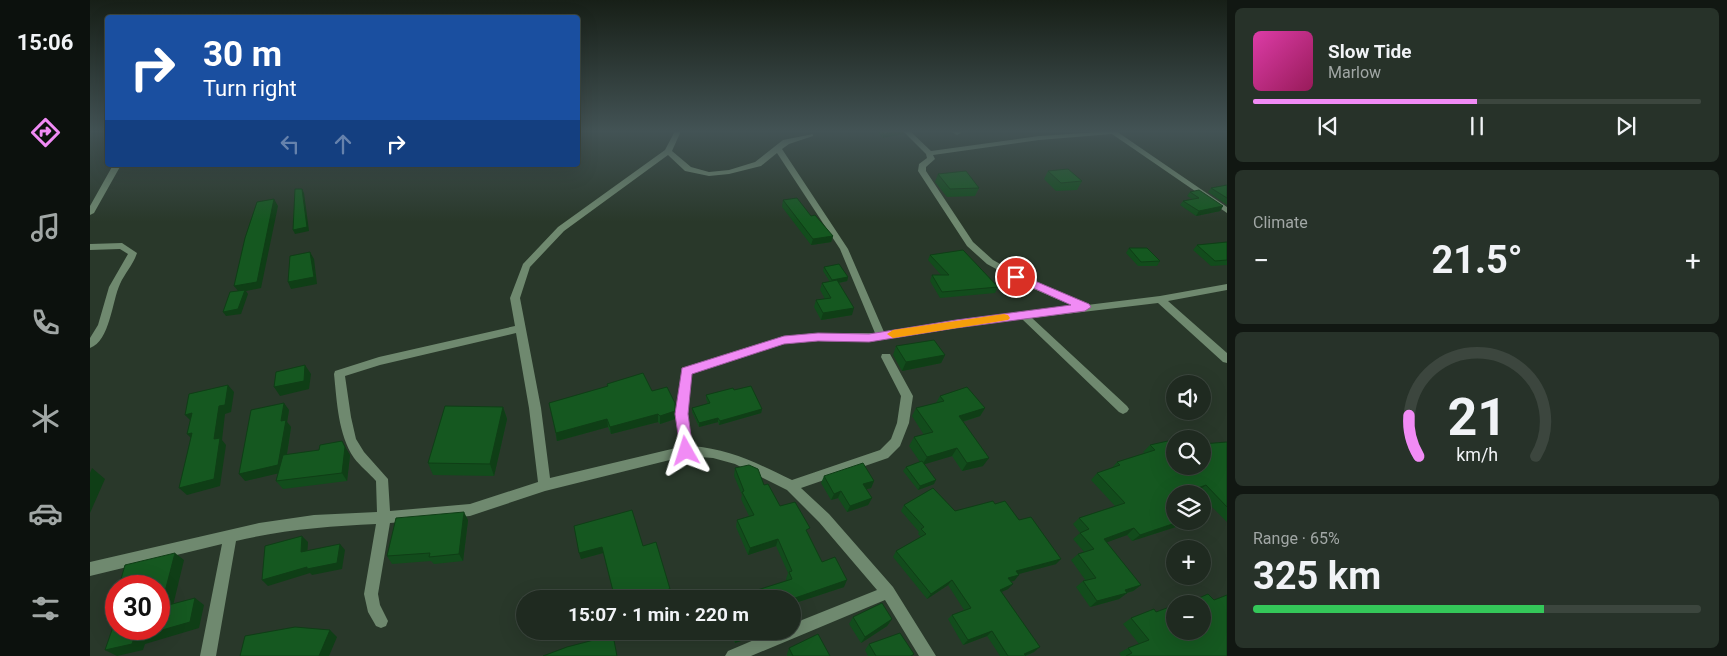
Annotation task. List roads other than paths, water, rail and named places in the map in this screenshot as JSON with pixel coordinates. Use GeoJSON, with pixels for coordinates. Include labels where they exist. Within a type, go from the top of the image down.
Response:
{"type":"FeatureCollection","features":[{"type":"Feature","properties":{"kind":"street"},"geometry":{"type":"LineString","coordinates":[[546,485],[535,408],[515,298],[526,266],[561,229],[653,162]]}},
{"type":"Feature","properties":{"kind":"street"},"geometry":{"type":"LineString","coordinates":[[680,162],[688,169],[709,174],[729,172],[761,162]]}},
{"type":"Feature","properties":{"kind":"street"},"geometry":{"type":"LineString","coordinates":[[786,162],[844,250],[881,336]]}},
{"type":"Feature","properties":{"kind":"street"},"geometry":{"type":"LineString","coordinates":[[928,162],[922,166],[922,171],[970,244],[1002,270],[1085,307]]}},
{"type":"Feature","properties":{"kind":"street"},"geometry":{"type":"LineString","coordinates":[[1156,162],[1227,211]]}},
{"type":"Feature","properties":{"kind":"street"},"geometry":{"type":"LineString","coordinates":[[90,214],[116,167]]}},
{"type":"Feature","properties":{"kind":"street"},"geometry":{"type":"LineString","coordinates":[[90,246],[122,246],[133,253],[129,265],[115,285],[107,312],[94,340],[90,344]]}},
{"type":"Feature","properties":{"kind":"street"},"geometry":{"type":"LineString","coordinates":[[686,451],[682,414],[686,372],[784,340],[881,336],[1227,287]]}},
{"type":"Feature","properties":{"kind":"street"},"geometry":{"type":"LineString","coordinates":[[1160,298],[1227,359]]}},
{"type":"Feature","properties":{"kind":"street"},"geometry":{"type":"LineString","coordinates":[[1023,315],[1123,409]]}},
{"type":"Feature","properties":{"kind":"street"},"geometry":{"type":"LineString","coordinates":[[381,621],[373,606],[372,594],[384,518],[382,479],[360,456],[352,442],[339,374],[379,362],[521,328]]}},
{"type":"Feature","properties":{"kind":"street"},"geometry":{"type":"LineString","coordinates":[[790,486],[884,454],[896,442],[903,423],[907,396],[886,357]]}},
{"type":"Feature","properties":{"kind":"street"},"geometry":{"type":"LineString","coordinates":[[90,569],[230,535],[314,521],[384,518],[470,510],[546,485],[686,451],[714,452],[738,460],[790,486],[824,518],[888,592],[928,656]]}},
{"type":"Feature","properties":{"kind":"street"},"geometry":{"type":"LineString","coordinates":[[208,656],[230,535]]}},
{"type":"Feature","properties":{"kind":"street"},"geometry":{"type":"LineString","coordinates":[[733,656],[888,592]]}}]}
